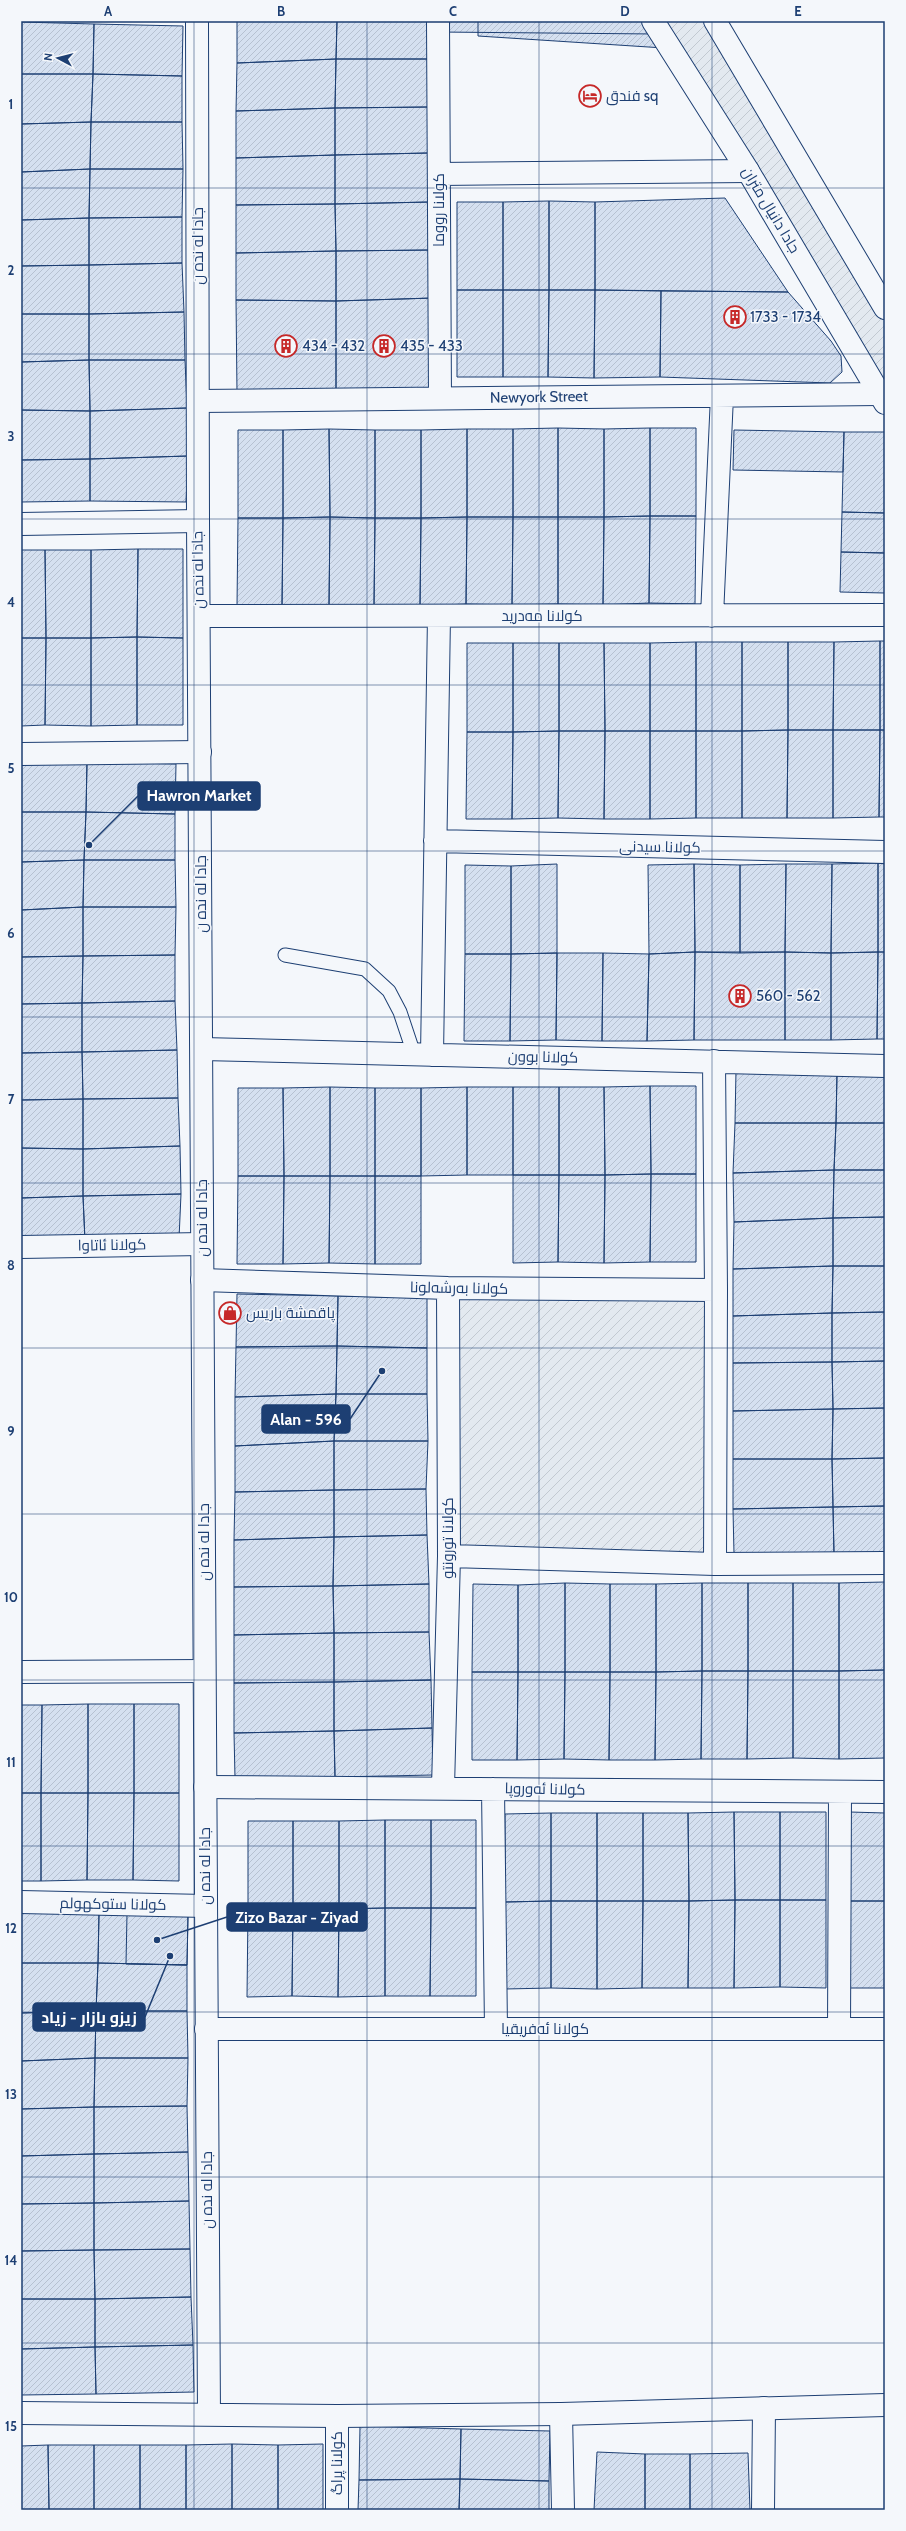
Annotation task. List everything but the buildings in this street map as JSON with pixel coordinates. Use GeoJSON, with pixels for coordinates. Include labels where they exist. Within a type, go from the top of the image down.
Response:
{"type":"FeatureCollection","features":[{"type":"Feature","properties":{"kind":"street","name":"جادا له نده ن"},"geometry":{"type":"LineString","coordinates":[[197,21],[198,521],[202,1050],[208,2415]]}},
{"type":"Feature","properties":{"kind":"street","name":"كولانا رووما"},"geometry":{"type":"LineString","coordinates":[[438,21],[440,398]]}},
{"type":"Feature","properties":{"kind":"street","name":"جادا دانيال متران"},"geometry":{"type":"LineString","coordinates":[[653,21],[748,171],[882,398]]}},
{"type":"Feature","properties":{"kind":"street"},"geometry":{"type":"LineString","coordinates":[[715,21],[885,308]]}},
{"type":"Feature","properties":{"kind":"street"},"geometry":{"type":"LineString","coordinates":[[439,174],[748,171]]}},
{"type":"Feature","properties":{"kind":"street","name":"Newyork Street"},"geometry":{"type":"LineString","coordinates":[[198,401],[722,396],[882,398]]}},
{"type":"Feature","properties":{"kind":"street"},"geometry":{"type":"LineString","coordinates":[[712,616],[722,396]]}},
{"type":"Feature","properties":{"kind":"street"},"geometry":{"type":"LineString","coordinates":[[21,524],[198,521]]}},
{"type":"Feature","properties":{"kind":"street","name":"كولانا مه‌درید"},"geometry":{"type":"LineString","coordinates":[[199,616],[885,615]]}},
{"type":"Feature","properties":{"kind":"street"},"geometry":{"type":"LineString","coordinates":[[423,1055],[435,841],[439,616]]}},
{"type":"Feature","properties":{"kind":"street"},"geometry":{"type":"LineString","coordinates":[[21,754],[200,752]]}},
{"type":"Feature","properties":{"kind":"street","name":"كولانا سيدنى"},"geometry":{"type":"LineString","coordinates":[[435,841],[885,852]]}},
{"type":"Feature","properties":{"kind":"street","name":"كولانا بوون"},"geometry":{"type":"LineString","coordinates":[[202,1050],[885,1066]]}},
{"type":"Feature","properties":{"kind":"street"},"geometry":{"type":"LineString","coordinates":[[714,1061],[716,1290],[715,1564]]}},
{"type":"Feature","properties":{"kind":"street","name":"كولانا ئاتاوا"},"geometry":{"type":"LineString","coordinates":[[21,1247],[202,1244]]}},
{"type":"Feature","properties":{"kind":"street","name":"كولانا به‌رشه‌لونا"},"geometry":{"type":"LineString","coordinates":[[202,1280],[448,1288],[716,1290]]}},
{"type":"Feature","properties":{"kind":"street","name":"كولانا تورونتو"},"geometry":{"type":"LineString","coordinates":[[443,1788],[449,1556],[448,1288]]}},
{"type":"Feature","properties":{"kind":"street"},"geometry":{"type":"LineString","coordinates":[[449,1556],[715,1564],[885,1563]]}},
{"type":"Feature","properties":{"kind":"street"},"geometry":{"type":"LineString","coordinates":[[21,1672],[204,1671]]}},
{"type":"Feature","properties":{"kind":"street","name":"كولانا ئه‌وروپا"},"geometry":{"type":"LineString","coordinates":[[205,1787],[443,1788],[840,1793],[885,1792]]}},
{"type":"Feature","properties":{"kind":"street"},"geometry":{"type":"LineString","coordinates":[[493,1789],[496,2029]]}},
{"type":"Feature","properties":{"kind":"street"},"geometry":{"type":"LineString","coordinates":[[839,2029],[840,1793]]}},
{"type":"Feature","properties":{"kind":"street","name":"كولانا ستوكهولم"},"geometry":{"type":"LineString","coordinates":[[21,1902],[205,1906]]}},
{"type":"Feature","properties":{"kind":"street","name":"كولانا ئه‌فریقیا"},"geometry":{"type":"LineString","coordinates":[[206,2029],[885,2029]]}},
{"type":"Feature","properties":{"kind":"street"},"geometry":{"type":"LineString","coordinates":[[21,2412],[337,2416],[561,2414],[885,2405]]}},
{"type":"Feature","properties":{"kind":"street"},"geometry":{"type":"LineString","coordinates":[[763,2510],[764,2408]]}},
{"type":"Feature","properties":{"kind":"street"},"geometry":{"type":"LineString","coordinates":[[561,2414],[563,2510]]}},
{"type":"Feature","properties":{"kind":"street","name":"كولانا پراگ"},"geometry":{"type":"LineString","coordinates":[[337,2416],[337,2510]]}},
{"type":"Feature","properties":{"kind":"lane"},"geometry":{"type":"LineString","coordinates":[[285,955],[365,969],[389,991],[423,1055]]}},
{"type":"Feature","properties":{"kind":"shaded area"},"geometry":{"type":"Polygon","coordinates":[[[658,21],[710,21],[885,317],[885,396],[658,21]]]}},
{"type":"Feature","properties":{"kind":"shaded area"},"geometry":{"type":"Polygon","coordinates":[[[448,1288],[716,1290],[715,1564],[449,1556],[448,1288]]]}},
{"type":"Feature","properties":{"kind":"place","name":"فندق sq"},"geometry":{"type":"Point","coordinates":[590,96]}},
{"type":"Feature","properties":{"kind":"place","name":"1733 - 1734"},"geometry":{"type":"Point","coordinates":[735,317]}},
{"type":"Feature","properties":{"kind":"place","name":"434 - 432"},"geometry":{"type":"Point","coordinates":[286,346]}},
{"type":"Feature","properties":{"kind":"place","name":"435 - 433"},"geometry":{"type":"Point","coordinates":[384,346]}},
{"type":"Feature","properties":{"kind":"place","name":"Hawron Market"},"geometry":{"type":"Point","coordinates":[89,845]}},
{"type":"Feature","properties":{"kind":"place","name":"560 - 562"},"geometry":{"type":"Point","coordinates":[740,996]}},
{"type":"Feature","properties":{"kind":"place","name":"پاقمشة باريس"},"geometry":{"type":"Point","coordinates":[230,1313]}},
{"type":"Feature","properties":{"kind":"place","name":"Alan - 596"},"geometry":{"type":"Point","coordinates":[382,1371]}},
{"type":"Feature","properties":{"kind":"place","name":"Zizo Bazar - Ziyad"},"geometry":{"type":"Point","coordinates":[157,1940]}},
{"type":"Feature","properties":{"kind":"place","name":"زيزو بازار - زياد"},"geometry":{"type":"Point","coordinates":[170,1956]}}]}
